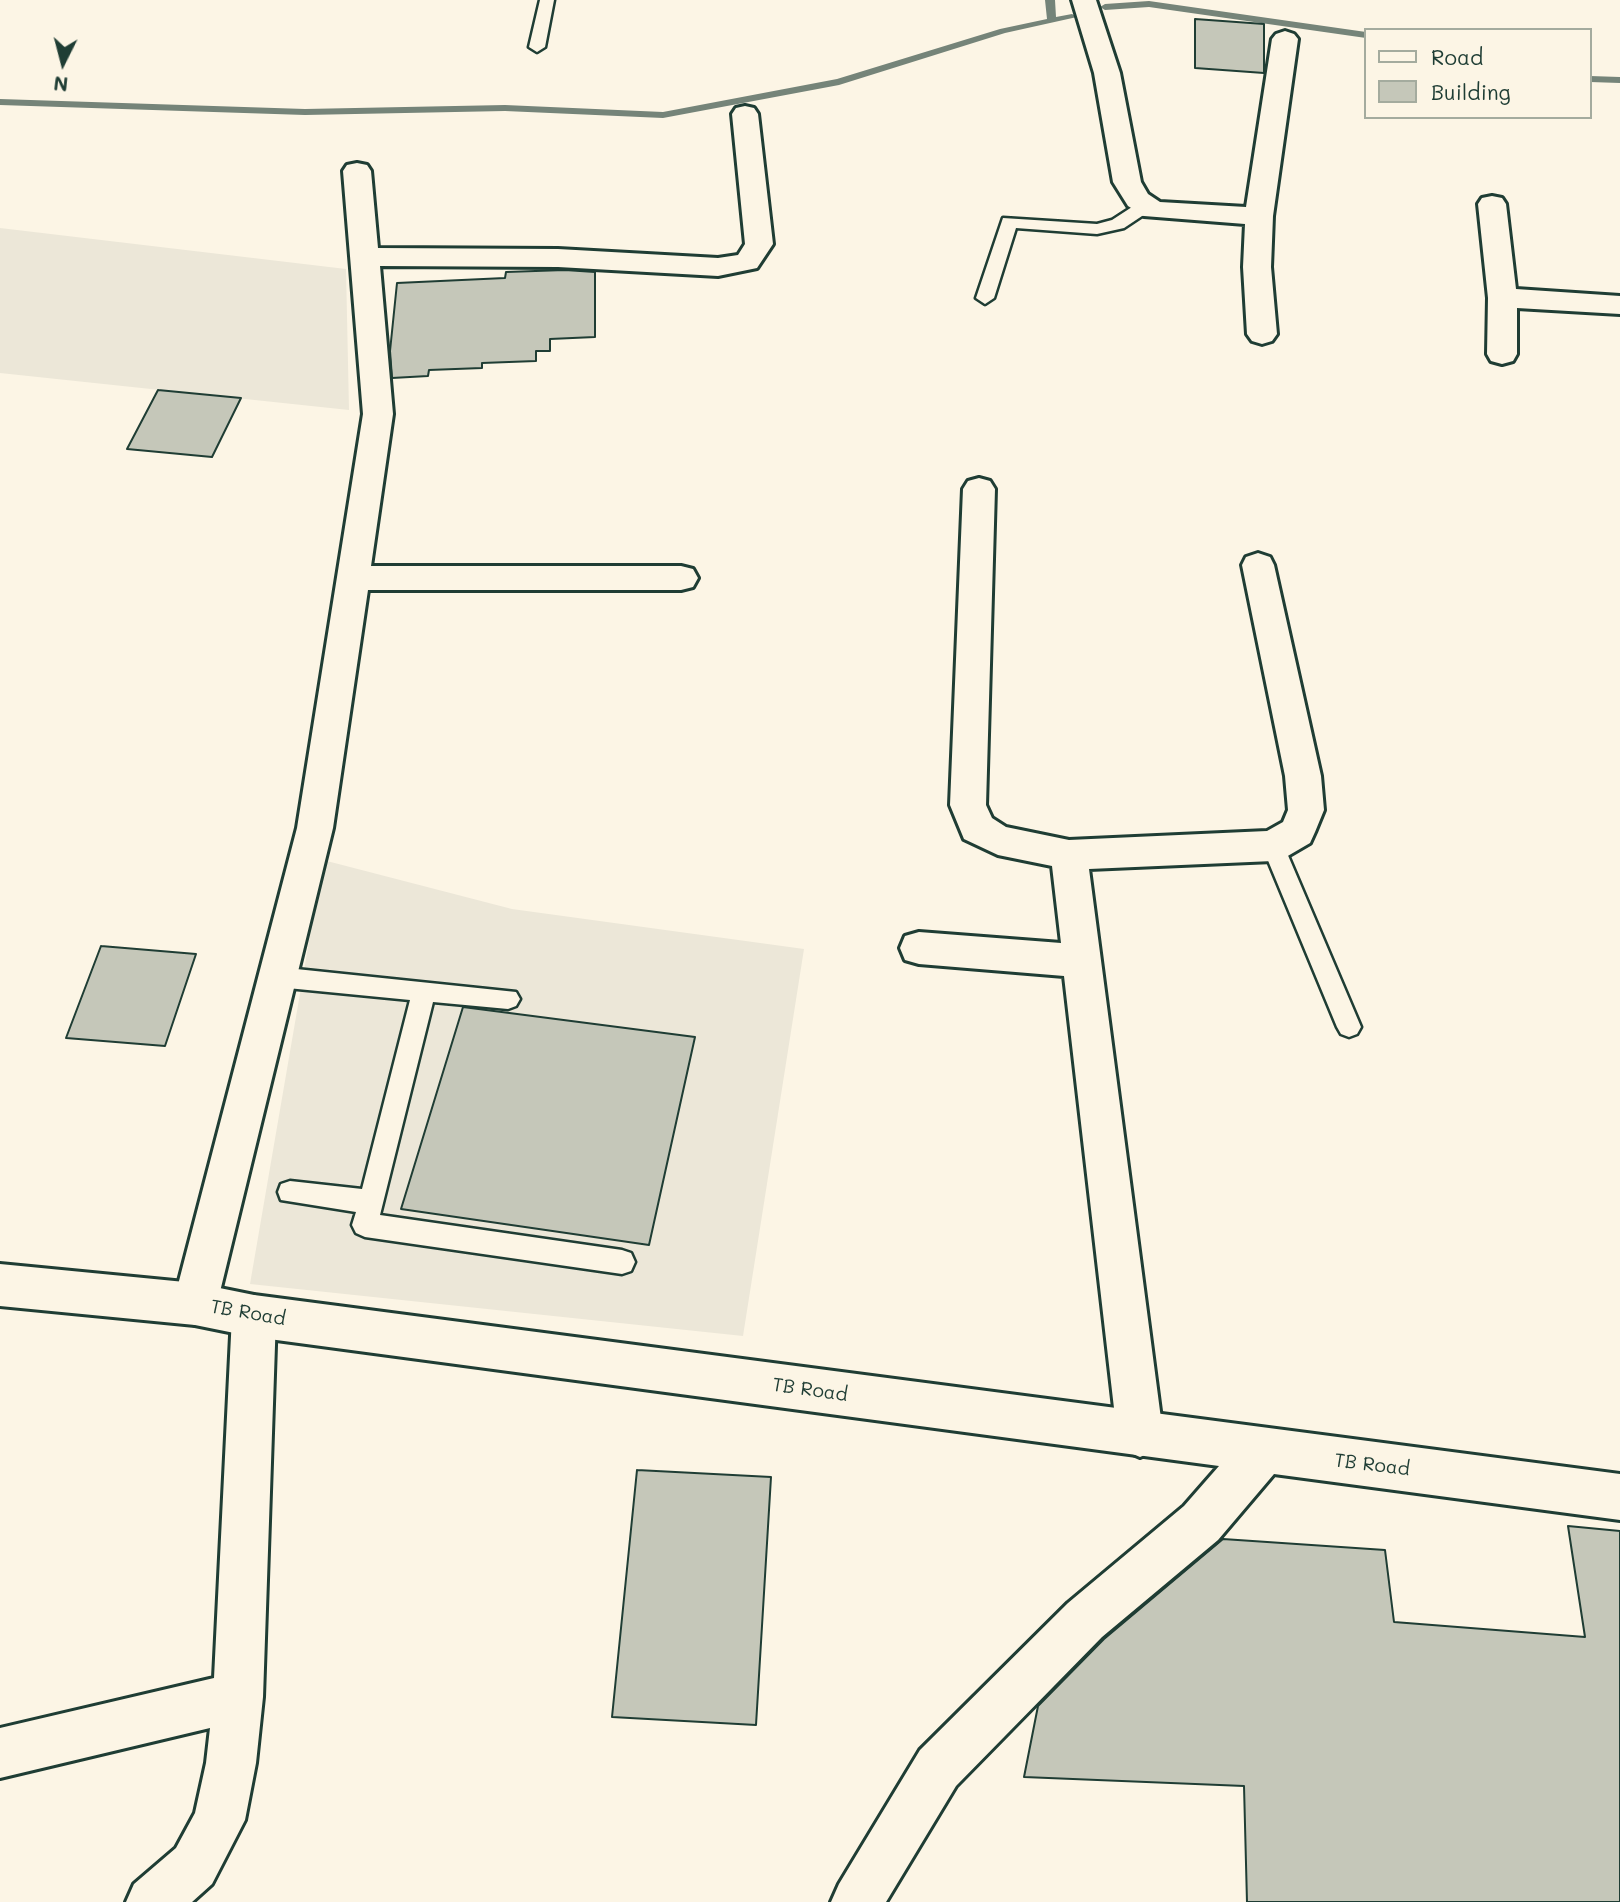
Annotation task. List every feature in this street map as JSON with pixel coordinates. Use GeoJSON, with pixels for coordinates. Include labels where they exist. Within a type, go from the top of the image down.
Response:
{"type":"FeatureCollection","features":[{"type":"Feature","properties":{"kind":"street"},"geometry":{"type":"LineString","coordinates":[[1084,0],[1107,72],[1127,182],[1139,200],[1154,210],[1259,216]]}},
{"type":"Feature","properties":{"kind":"street"},"geometry":{"type":"LineString","coordinates":[[1262,334],[1256,267],[1259,216],[1284,39]]}},
{"type":"Feature","properties":{"kind":"street"},"geometry":{"type":"LineString","coordinates":[[365,257],[558,258],[718,267],[747,262],[759,244],[745,114]]}},
{"type":"Feature","properties":{"kind":"street"},"geometry":{"type":"LineString","coordinates":[[195,1304],[315,828],[378,414],[357,171]]}},
{"type":"Feature","properties":{"kind":"street"},"geometry":{"type":"LineString","coordinates":[[1492,204],[1503,298],[1502,354]]}},
{"type":"Feature","properties":{"kind":"street"},"geometry":{"type":"LineString","coordinates":[[1503,298],[1620,305]]}},
{"type":"Feature","properties":{"kind":"street"},"geometry":{"type":"LineString","coordinates":[[979,489],[968,805],[977,828],[999,840],[1069,855],[1273,846],[1297,832],[1306,810],[1303,776],[1258,565]]}},
{"type":"Feature","properties":{"kind":"street"},"geometry":{"type":"LineString","coordinates":[[353,578],[681,578]]}},
{"type":"Feature","properties":{"kind":"street"},"geometry":{"type":"LineString","coordinates":[[1069,855],[1140,1434]]}},
{"type":"Feature","properties":{"kind":"street"},"geometry":{"type":"LineString","coordinates":[[919,948],[1082,961]]}},
{"type":"Feature","properties":{"kind":"street","name":"TB Road"},"geometry":{"type":"LineString","coordinates":[[0,1284],[195,1304],[254,1316],[1620,1497]]}},
{"type":"Feature","properties":{"kind":"street"},"geometry":{"type":"LineString","coordinates":[[152,1902],[194,1866],[219,1820],[231,1763],[238,1698],[254,1316]]}},
{"type":"Feature","properties":{"kind":"street"},"geometry":{"type":"LineString","coordinates":[[857,1902],[938,1768],[1085,1620],[1201,1523],[1264,1451]]}},
{"type":"Feature","properties":{"kind":"street"},"geometry":{"type":"LineString","coordinates":[[0,1753],[238,1698]]}},
{"type":"Feature","properties":{"kind":"lane"},"geometry":{"type":"LineString","coordinates":[[537,47],[547,0]]}},
{"type":"Feature","properties":{"kind":"lane"},"geometry":{"type":"LineString","coordinates":[[985,298],[1009,222],[1097,229],[1118,224],[1138,211],[1154,210]]}},
{"type":"Feature","properties":{"kind":"lane"},"geometry":{"type":"LineString","coordinates":[[1273,846],[1349,1027]]}},
{"type":"Feature","properties":{"kind":"lane"},"geometry":{"type":"LineString","coordinates":[[277,977],[508,999]]}},
{"type":"Feature","properties":{"kind":"lane"},"geometry":{"type":"LineString","coordinates":[[424,992],[365,1225],[622,1262]]}},
{"type":"Feature","properties":{"kind":"lane"},"geometry":{"type":"LineString","coordinates":[[290,1192],[370,1202]]}},
{"type":"Feature","properties":{"kind":"shaded area"},"geometry":{"type":"Polygon","coordinates":[[[0,228],[346,269],[349,410],[0,373],[0,228]]]}},
{"type":"Feature","properties":{"kind":"shaded area"},"geometry":{"type":"Polygon","coordinates":[[[323,860],[512,909],[804,949],[743,1336],[250,1284],[323,860]]]}},
{"type":"Feature","properties":{"kind":"building"},"geometry":{"type":"Polygon","coordinates":[[[1195,19],[1264,24],[1264,73],[1195,68],[1195,19]]]}},
{"type":"Feature","properties":{"kind":"building"},"geometry":{"type":"Polygon","coordinates":[[[506,272],[595,272],[595,337],[550,339],[550,351],[536,351],[536,361],[482,363],[482,368],[429,370],[428,376],[392,378],[390,351],[397,283],[505,278],[506,272]]]}},
{"type":"Feature","properties":{"kind":"building"},"geometry":{"type":"Polygon","coordinates":[[[158,390],[241,398],[212,457],[127,449],[158,390]]]}},
{"type":"Feature","properties":{"kind":"building"},"geometry":{"type":"Polygon","coordinates":[[[101,946],[196,954],[165,1046],[66,1038],[101,946]]]}},
{"type":"Feature","properties":{"kind":"building"},"geometry":{"type":"Polygon","coordinates":[[[463,1007],[695,1037],[649,1245],[401,1209],[463,1007]]]}},
{"type":"Feature","properties":{"kind":"building"},"geometry":{"type":"Polygon","coordinates":[[[637,1470],[771,1477],[756,1725],[612,1717],[637,1470]]]}},
{"type":"Feature","properties":{"kind":"building"},"geometry":{"type":"Polygon","coordinates":[[[1568,1526],[1620,1531],[1620,1902],[1247,1902],[1244,1786],[1024,1777],[1038,1706],[1104,1639],[1223,1539],[1385,1550],[1394,1622],[1585,1637],[1568,1526]]]}},
{"type":"Feature","properties":{"kind":"waterway"},"geometry":{"type":"LineString","coordinates":[[1050,0],[1052,21]]}},
{"type":"Feature","properties":{"kind":"waterway"},"geometry":{"type":"LineString","coordinates":[[1105,7],[1149,4],[1364,35]]}},
{"type":"Feature","properties":{"kind":"waterway"},"geometry":{"type":"LineString","coordinates":[[0,102],[305,112],[505,108],[663,115],[839,82],[1003,31],[1072,17]]}},
{"type":"Feature","properties":{"kind":"waterway"},"geometry":{"type":"LineString","coordinates":[[1592,79],[1620,80]]}}]}
